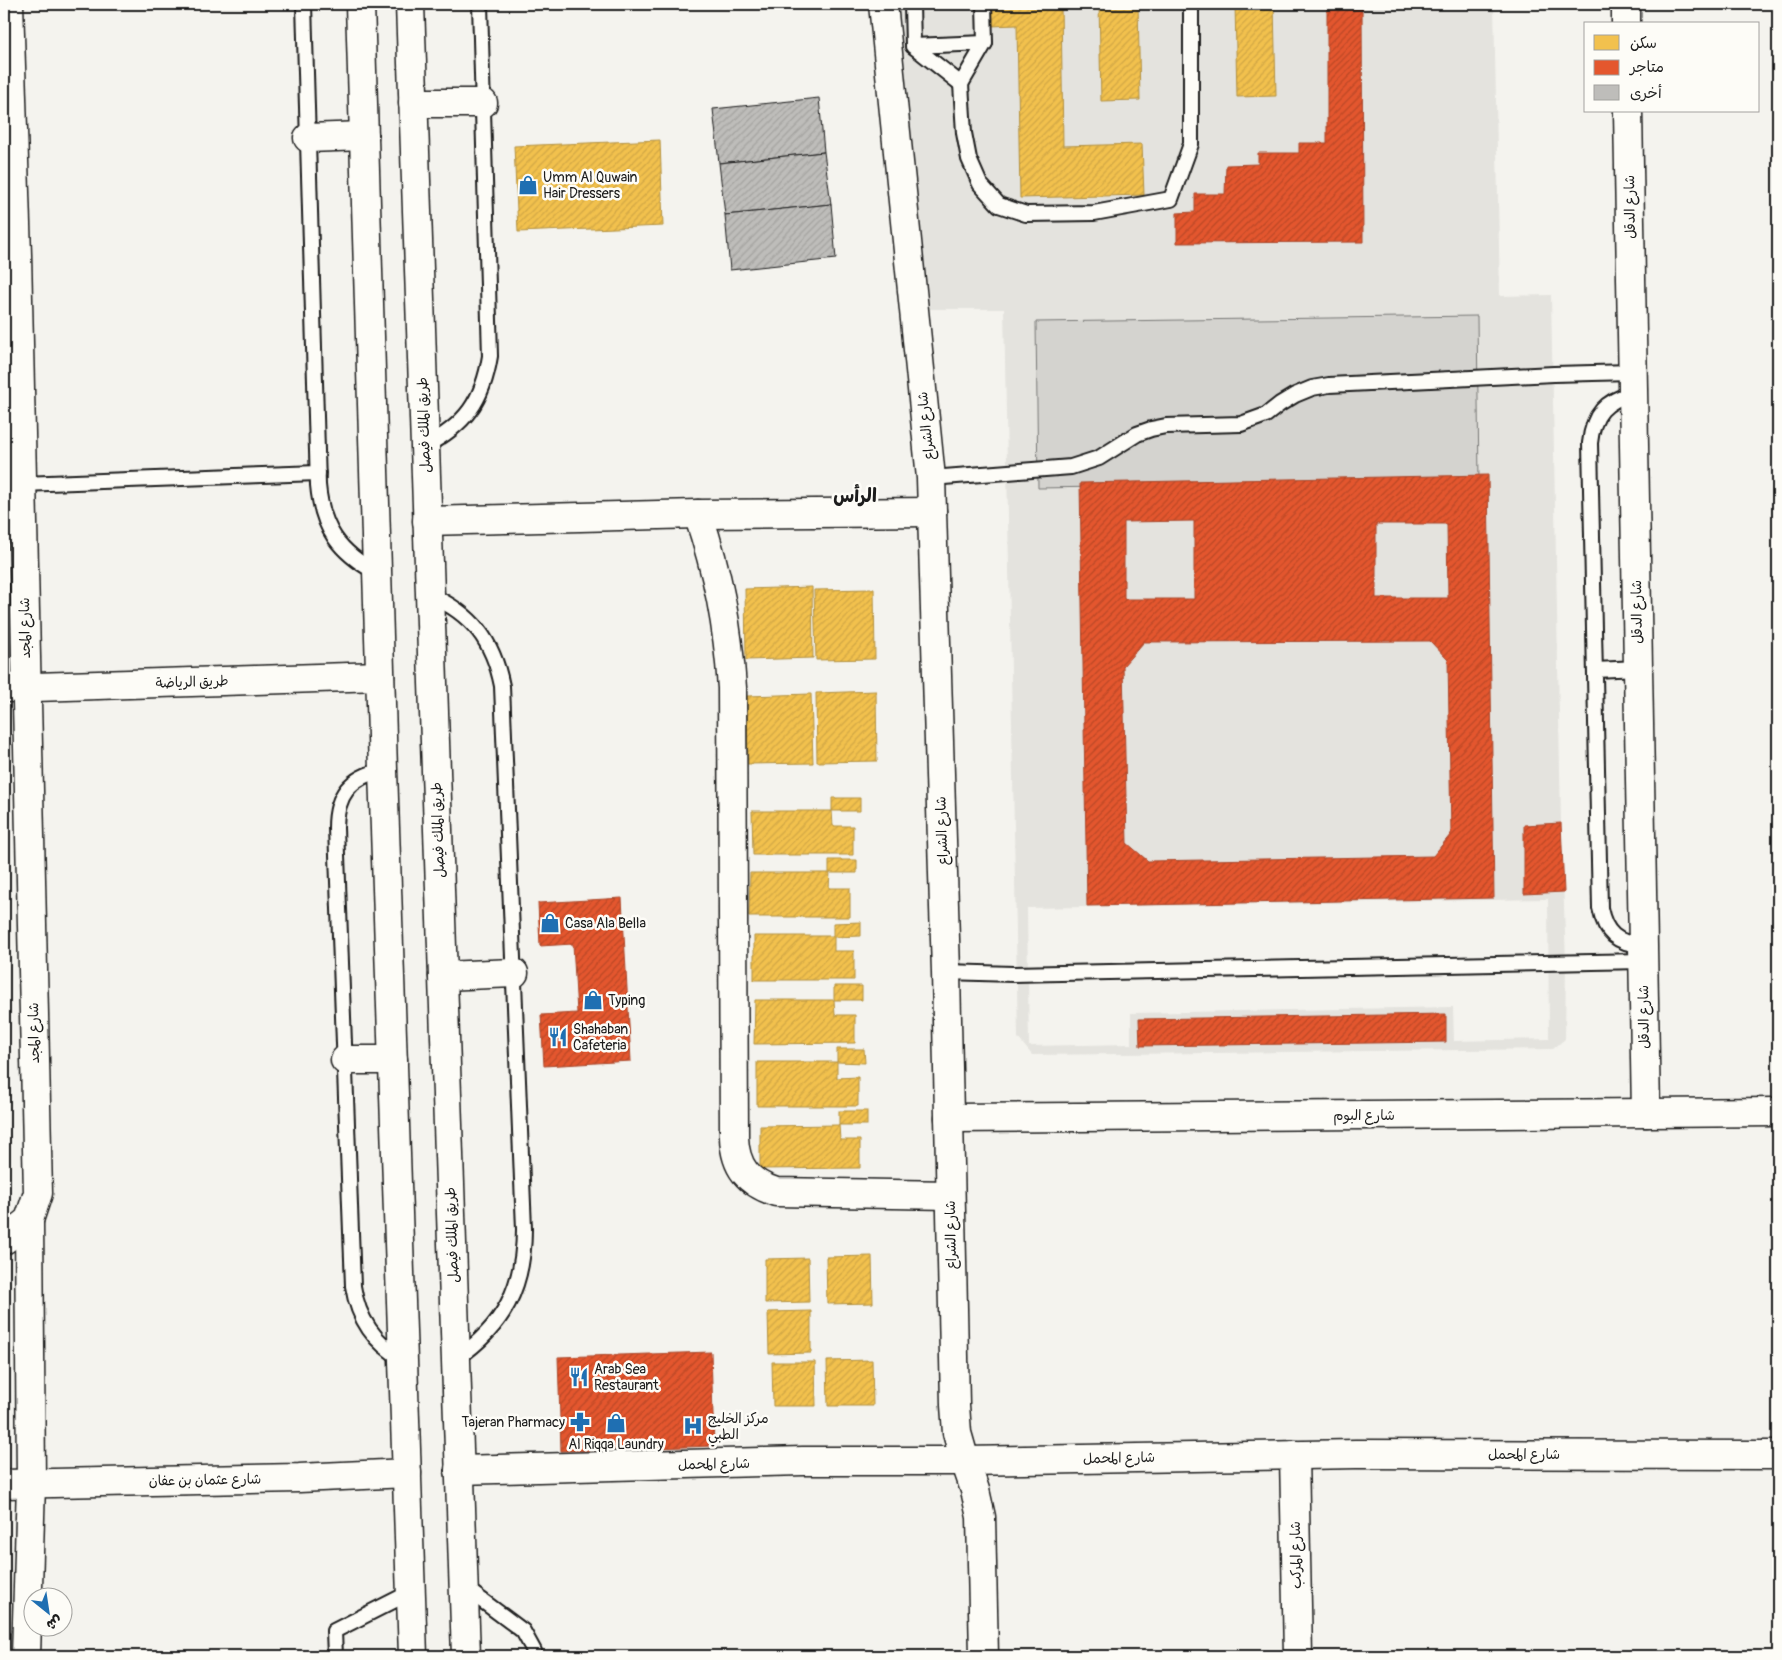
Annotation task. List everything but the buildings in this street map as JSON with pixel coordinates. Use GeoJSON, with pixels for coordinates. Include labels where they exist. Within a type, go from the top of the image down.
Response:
{"type":"FeatureCollection","features":[{"type":"Feature","properties":{"kind":"street","name":"شارع المجد"},"geometry":{"type":"LineString","coordinates":[[4,1240],[28,1220],[38,1193],[15,688],[22,484],[10,256],[9,4]]}},
{"type":"Feature","properties":{"kind":"street"},"geometry":{"type":"LineString","coordinates":[[360,4],[383,770],[413,1656]]}},
{"type":"Feature","properties":{"kind":"street","name":"طريق الملك فيصل"},"geometry":{"type":"LineString","coordinates":[[410,4],[466,1656]]}},
{"type":"Feature","properties":{"kind":"street","name":"شارع الشراع"},"geometry":{"type":"LineString","coordinates":[[883,4],[931,478],[946,972],[955,1405],[957,1433],[964,1461],[975,1490],[981,1517],[984,1656]]}},
{"type":"Feature","properties":{"kind":"street"},"geometry":{"type":"LineString","coordinates":[[1626,4],[1626,22]]}},
{"type":"Feature","properties":{"kind":"street"},"geometry":{"type":"LineString","coordinates":[[413,103],[483,103]]}},
{"type":"Feature","properties":{"kind":"street","name":"شارع الدقل"},"geometry":{"type":"LineString","coordinates":[[1628,112],[1646,1113]]}},
{"type":"Feature","properties":{"kind":"street"},"geometry":{"type":"LineString","coordinates":[[308,138],[364,136]]}},
{"type":"Feature","properties":{"kind":"street"},"geometry":{"type":"LineString","coordinates":[[427,521],[698,514],[932,512]]}},
{"type":"Feature","properties":{"kind":"street"},"geometry":{"type":"LineString","coordinates":[[698,514],[710,548],[725,617],[732,688],[734,1149],[738,1160],[744,1172],[753,1181],[764,1188],[776,1192],[950,1195]]}},
{"type":"Feature","properties":{"kind":"street","name":"طريق الرياضة"},"geometry":{"type":"LineString","coordinates":[[15,688],[380,676]]}},
{"type":"Feature","properties":{"kind":"street"},"geometry":{"type":"LineString","coordinates":[[443,976],[514,973]]}},
{"type":"Feature","properties":{"kind":"street"},"geometry":{"type":"LineString","coordinates":[[344,1060],[393,1060]]}},
{"type":"Feature","properties":{"kind":"street","name":"شارع البوم"},"geometry":{"type":"LineString","coordinates":[[949,1118],[1778,1112]]}},
{"type":"Feature","properties":{"kind":"street"},"geometry":{"type":"LineString","coordinates":[[26,1656],[31,1483],[28,1220]]}},
{"type":"Feature","properties":{"kind":"street","name":"شارع المحمل"},"geometry":{"type":"LineString","coordinates":[[459,1470],[1294,1454],[1778,1455]]}},
{"type":"Feature","properties":{"kind":"street","name":"شارع المركب"},"geometry":{"type":"LineString","coordinates":[[1294,1454],[1298,1656]]}},
{"type":"Feature","properties":{"kind":"street","name":"شارع عثمان بن عفان"},"geometry":{"type":"LineString","coordinates":[[4,1484],[299,1478],[407,1473]]}},
{"type":"Feature","properties":{"kind":"lane"},"geometry":{"type":"LineString","coordinates":[[304,4],[320,504],[325,521],[334,538],[360,564],[377,573]]}},
{"type":"Feature","properties":{"kind":"lane"},"geometry":{"type":"LineString","coordinates":[[425,446],[450,431],[470,410],[480,394],[487,376],[490,356],[480,4]]}},
{"type":"Feature","properties":{"kind":"lane"},"geometry":{"type":"LineString","coordinates":[[912,4],[913,46]]}},
{"type":"Feature","properties":{"kind":"lane"},"geometry":{"type":"LineString","coordinates":[[984,4],[985,43],[961,84],[964,133],[969,159],[980,184],[1000,205],[1026,214],[1094,213],[1171,199],[1191,144],[1191,4]]}},
{"type":"Feature","properties":{"kind":"lane"},"geometry":{"type":"LineString","coordinates":[[913,46],[985,43]]}},
{"type":"Feature","properties":{"kind":"lane"},"geometry":{"type":"LineString","coordinates":[[913,46],[961,84]]}},
{"type":"Feature","properties":{"kind":"lane"},"geometry":{"type":"LineString","coordinates":[[931,478],[1071,467],[1099,458],[1137,434],[1151,429],[1166,426],[1242,424],[1266,415],[1295,395],[1312,388],[1329,385],[1554,374],[1633,382]]}},
{"type":"Feature","properties":{"kind":"lane"},"geometry":{"type":"LineString","coordinates":[[1633,382],[1602,410],[1595,420],[1591,432],[1590,453],[1600,908],[1602,919],[1608,930],[1624,943],[1643,953]]}},
{"type":"Feature","properties":{"kind":"lane"},"geometry":{"type":"LineString","coordinates":[[22,484],[318,473]]}},
{"type":"Feature","properties":{"kind":"lane"},"geometry":{"type":"LineString","coordinates":[[430,596],[446,603],[475,625],[493,654],[502,686],[524,1251],[520,1273],[513,1294],[503,1313],[490,1331],[456,1359]]}},
{"type":"Feature","properties":{"kind":"lane"},"geometry":{"type":"LineString","coordinates":[[1595,670],[1638,668]]}},
{"type":"Feature","properties":{"kind":"lane"},"geometry":{"type":"LineString","coordinates":[[383,770],[360,777],[351,784],[343,794],[336,816],[344,1060],[352,1286],[355,1302],[360,1316],[378,1341],[390,1352],[403,1359]]}},
{"type":"Feature","properties":{"kind":"lane"},"geometry":{"type":"LineString","coordinates":[[946,972],[1013,974],[1643,953]]}},
{"type":"Feature","properties":{"kind":"lane"},"geometry":{"type":"LineString","coordinates":[[464,1587],[523,1631],[534,1651],[534,1656]]}},
{"type":"Feature","properties":{"kind":"lane"},"geometry":{"type":"LineString","coordinates":[[335,1656],[334,1631],[411,1592]]}},
{"type":"Feature","properties":{"kind":"shaded area"},"geometry":{"type":"Polygon","coordinates":[[[896,4],[1494,4],[1500,296],[1551,295],[1561,823],[1566,962],[1565,1039],[1553,1049],[1032,1055],[1018,1038],[1004,309],[930,309],[896,4]],[[1548,899],[1027,908],[1029,1046],[1131,1044],[1131,1013],[1453,1007],[1454,1041],[1549,1039],[1548,899]]]}},
{"type":"Feature","properties":{"kind":"shaded area"},"geometry":{"type":"Polygon","coordinates":[[[1477,316],[1479,481],[1038,488],[1036,322],[1477,316]]]}},
{"type":"Feature","properties":{"kind":"place","name":"Umm Al Quwain Hair Dressers"},"geometry":{"type":"Point","coordinates":[528,185]}},
{"type":"Feature","properties":{"kind":"place","name":"Casa Ala Bella"},"geometry":{"type":"Point","coordinates":[550,923]}},
{"type":"Feature","properties":{"kind":"place","name":"Typing"},"geometry":{"type":"Point","coordinates":[593,1000]}},
{"type":"Feature","properties":{"kind":"place","name":"Shahaban Cafeteria"},"geometry":{"type":"Point","coordinates":[558,1037]}},
{"type":"Feature","properties":{"kind":"place","name":"Arab Sea Restaurant"},"geometry":{"type":"Point","coordinates":[579,1377]}},
{"type":"Feature","properties":{"kind":"place","name":"Tajeran Pharmacy"},"geometry":{"type":"Point","coordinates":[580,1422]}},
{"type":"Feature","properties":{"kind":"place","name":"Al Riqqa Laundry"},"geometry":{"type":"Point","coordinates":[616,1423]}},
{"type":"Feature","properties":{"kind":"place","name":"مركز الخليج الطبي"},"geometry":{"type":"Point","coordinates":[693,1426]}},
{"type":"Feature","properties":{"kind":"district","name":"الرأس"},"geometry":{"type":"Point","coordinates":[855,496]}}]}
